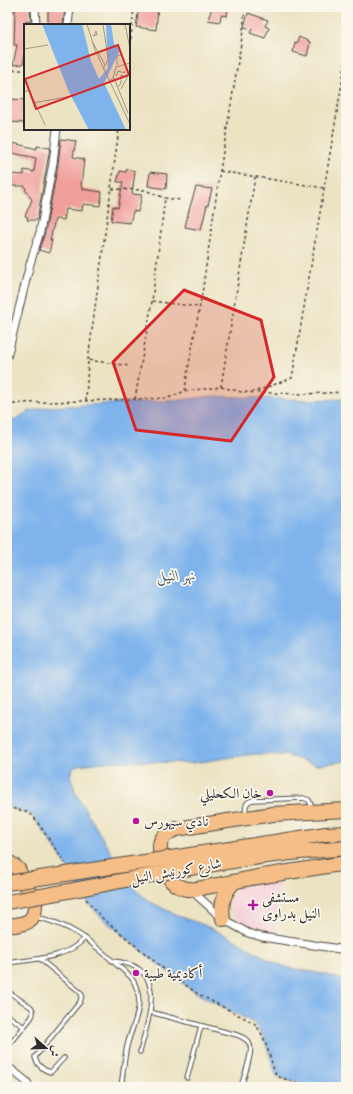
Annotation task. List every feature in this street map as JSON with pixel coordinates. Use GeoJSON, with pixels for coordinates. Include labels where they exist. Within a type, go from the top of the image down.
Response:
{"type":"FeatureCollection","features":[{"type":"Feature","properties":{"kind":"highway"},"geometry":{"type":"LineString","coordinates":[[346,810],[273,814],[176,829],[164,837],[161,841],[159,851],[169,879],[175,884],[190,890],[257,877],[346,863]]}},
{"type":"Feature","properties":{"kind":"highway","name":"شارع كورنيش النيل"},"geometry":{"type":"LineString","coordinates":[[7,883],[319,835],[346,833]]}},
{"type":"Feature","properties":{"kind":"highway","name":"شارع كورنيش النيل"},"geometry":{"type":"LineString","coordinates":[[7,902],[230,862],[292,853],[346,848]]}},
{"type":"Feature","properties":{"kind":"highway"},"geometry":{"type":"LineString","coordinates":[[7,861],[18,870],[36,905],[33,917],[29,921],[24,924],[7,926]]}},
{"type":"Feature","properties":{"kind":"highway"},"geometry":{"type":"LineString","coordinates":[[223,919],[222,903],[224,895],[234,882]]}},
{"type":"Feature","properties":{"kind":"street"},"geometry":{"type":"LineString","coordinates":[[7,9],[12,7]]}},
{"type":"Feature","properties":{"kind":"street"},"geometry":{"type":"LineString","coordinates":[[35,7],[36,24]]}},
{"type":"Feature","properties":{"kind":"street"},"geometry":{"type":"LineString","coordinates":[[68,24],[70,7]]}},
{"type":"Feature","properties":{"kind":"street"},"geometry":{"type":"LineString","coordinates":[[7,357],[30,264],[40,232],[53,163],[57,130]]}},
{"type":"Feature","properties":{"kind":"street"},"geometry":{"type":"LineString","coordinates":[[190,890],[223,919],[236,927],[262,937],[346,950]]}},
{"type":"Feature","properties":{"kind":"street"},"geometry":{"type":"LineString","coordinates":[[7,1066],[27,1082],[29,1087]]}},
{"type":"Feature","properties":{"kind":"lane"},"geometry":{"type":"LineString","coordinates":[[33,917],[60,924],[85,938],[131,977],[137,988],[139,1000],[135,1024],[127,1046],[121,1087]]}},
{"type":"Feature","properties":{"kind":"lane"},"geometry":{"type":"LineString","coordinates":[[7,963],[40,959],[67,952],[79,945],[85,938]]}},
{"type":"Feature","properties":{"kind":"lane"},"geometry":{"type":"LineString","coordinates":[[40,959],[82,995],[80,1002],[35,1058],[37,1062],[50,1072],[64,1058]]}},
{"type":"Feature","properties":{"kind":"lane"},"geometry":{"type":"LineString","coordinates":[[111,961],[124,962],[135,966],[144,974],[149,982],[152,1002],[140,1052]]}},
{"type":"Feature","properties":{"kind":"lane"},"geometry":{"type":"LineString","coordinates":[[7,991],[31,1007],[33,1010],[31,1018],[10,1044]]}},
{"type":"Feature","properties":{"kind":"lane"},"geometry":{"type":"LineString","coordinates":[[150,1012],[245,1038],[250,1045],[250,1052],[241,1086]]}},
{"type":"Feature","properties":{"kind":"lane"},"geometry":{"type":"LineString","coordinates":[[7,1015],[24,1027]]}},
{"type":"Feature","properties":{"kind":"lane"},"geometry":{"type":"LineString","coordinates":[[188,1078],[201,1026]]}},
{"type":"Feature","properties":{"kind":"path"},"geometry":{"type":"LineString","coordinates":[[130,47],[134,7]]}},
{"type":"Feature","properties":{"kind":"path"},"geometry":{"type":"LineString","coordinates":[[185,391],[186,375],[200,307],[245,7]]}},
{"type":"Feature","properties":{"kind":"path"},"geometry":{"type":"LineString","coordinates":[[251,393],[292,378],[346,59]]}},
{"type":"Feature","properties":{"kind":"path"},"geometry":{"type":"LineString","coordinates":[[12,70],[24,70]]}},
{"type":"Feature","properties":{"kind":"path"},"geometry":{"type":"LineString","coordinates":[[86,401],[88,360],[120,130]]}},
{"type":"Feature","properties":{"kind":"path"},"geometry":{"type":"LineString","coordinates":[[220,171],[324,188]]}},
{"type":"Feature","properties":{"kind":"path"},"geometry":{"type":"LineString","coordinates":[[221,387],[255,177]]}},
{"type":"Feature","properties":{"kind":"path"},"geometry":{"type":"LineString","coordinates":[[112,189],[145,190],[165,198],[181,200]]}},
{"type":"Feature","properties":{"kind":"path"},"geometry":{"type":"LineString","coordinates":[[135,399],[152,301],[165,198]]}},
{"type":"Feature","properties":{"kind":"path"},"geometry":{"type":"LineString","coordinates":[[152,301],[200,307]]}},
{"type":"Feature","properties":{"kind":"path"},"geometry":{"type":"LineString","coordinates":[[88,360],[130,366]]}},
{"type":"Feature","properties":{"kind":"path"},"geometry":{"type":"LineString","coordinates":[[7,405],[24,403],[168,398],[185,391],[221,387],[251,393],[304,394],[346,392]]}},
{"type":"Feature","properties":{"kind":"path"},"geometry":{"type":"LineString","coordinates":[[7,807],[27,812],[33,816],[45,832],[66,866]]}},
{"type":"Feature","properties":{"kind":"path"},"geometry":{"type":"LineString","coordinates":[[84,897],[101,917],[170,974],[198,994],[254,1023],[265,1041],[276,1075],[281,1078],[314,1087]]}},
{"type":"Feature","properties":{"kind":"highlighted area"},"geometry":{"type":"Polygon","coordinates":[[[184,290],[261,320],[274,377],[231,441],[136,430],[113,362],[184,290]]]}},
{"type":"Feature","properties":{"kind":"shaded area","name":"مستشفى النيل بدراوى"},"geometry":{"type":"Polygon","coordinates":[[[280,880],[274,935],[248,926],[238,919],[230,910],[229,900],[241,885],[280,880]]]}},
{"type":"Feature","properties":{"kind":"water","name":"نهر النيل"},"geometry":{"type":"Polygon","coordinates":[[[212,396],[309,400],[346,399],[346,761],[317,765],[285,755],[254,754],[193,763],[112,761],[78,765],[73,768],[71,778],[76,794],[110,851],[138,892],[152,903],[233,939],[275,963],[346,981],[346,1087],[314,1087],[281,1078],[276,1075],[265,1041],[254,1023],[198,994],[170,974],[101,917],[88,903],[63,860],[33,816],[27,812],[7,807],[7,424],[30,411],[48,407],[182,400],[212,396]]]}},
{"type":"Feature","properties":{"kind":"building"},"geometry":{"type":"Polygon","coordinates":[[[30,7],[31,21],[25,22],[24,24],[23,64],[13,65],[17,45],[14,45],[16,9],[30,7]]]}},
{"type":"Feature","properties":{"kind":"building"},"geometry":{"type":"Polygon","coordinates":[[[48,7],[65,7],[63,24],[48,24],[48,7]]]}},
{"type":"Feature","properties":{"kind":"building"},"geometry":{"type":"Polygon","coordinates":[[[139,7],[158,7],[156,30],[136,27],[139,7]]]}},
{"type":"Feature","properties":{"kind":"building"},"geometry":{"type":"Polygon","coordinates":[[[212,7],[228,7],[227,16],[221,15],[220,22],[208,20],[212,7]]]}},
{"type":"Feature","properties":{"kind":"building"},"geometry":{"type":"Polygon","coordinates":[[[248,13],[268,20],[265,26],[269,28],[265,38],[250,33],[252,29],[244,27],[248,13]]]}},
{"type":"Feature","properties":{"kind":"building"},"geometry":{"type":"Polygon","coordinates":[[[299,37],[310,42],[307,56],[293,52],[295,42],[297,43],[299,37]]]}},
{"type":"Feature","properties":{"kind":"building"},"geometry":{"type":"Polygon","coordinates":[[[11,99],[24,100],[24,123],[9,122],[11,99]]]}},
{"type":"Feature","properties":{"kind":"building"},"geometry":{"type":"Polygon","coordinates":[[[61,139],[76,141],[73,157],[84,159],[82,189],[102,192],[100,206],[83,204],[82,211],[66,209],[64,220],[55,219],[50,240],[52,240],[49,253],[39,250],[45,233],[58,164],[61,139]]]}},
{"type":"Feature","properties":{"kind":"building"},"geometry":{"type":"Polygon","coordinates":[[[13,143],[37,149],[37,146],[50,148],[37,220],[27,220],[28,217],[25,216],[32,200],[26,191],[25,186],[11,186],[11,174],[24,175],[24,170],[34,172],[36,158],[12,153],[13,143]]]}},
{"type":"Feature","properties":{"kind":"building"},"geometry":{"type":"Polygon","coordinates":[[[127,169],[135,171],[132,194],[142,195],[138,212],[133,211],[130,223],[111,221],[113,206],[118,208],[123,182],[117,182],[120,171],[126,172],[127,169]]]}},
{"type":"Feature","properties":{"kind":"building"},"geometry":{"type":"Polygon","coordinates":[[[150,172],[167,174],[166,189],[148,186],[150,172]]]}},
{"type":"Feature","properties":{"kind":"building"},"geometry":{"type":"Polygon","coordinates":[[[196,187],[212,189],[201,230],[185,227],[196,187]]]}},
{"type":"Feature","properties":{"kind":"place","name":"خان الكحليلي"},"geometry":{"type":"Point","coordinates":[270,793]}},
{"type":"Feature","properties":{"kind":"place","name":"نادي سيهورس"},"geometry":{"type":"Point","coordinates":[136,821]}},
{"type":"Feature","properties":{"kind":"place","name":"مستشفى النيل بدراوى"},"geometry":{"type":"Point","coordinates":[253,905]}},
{"type":"Feature","properties":{"kind":"place","name":"أكاديمية طيبة"},"geometry":{"type":"Point","coordinates":[136,973]}}]}
